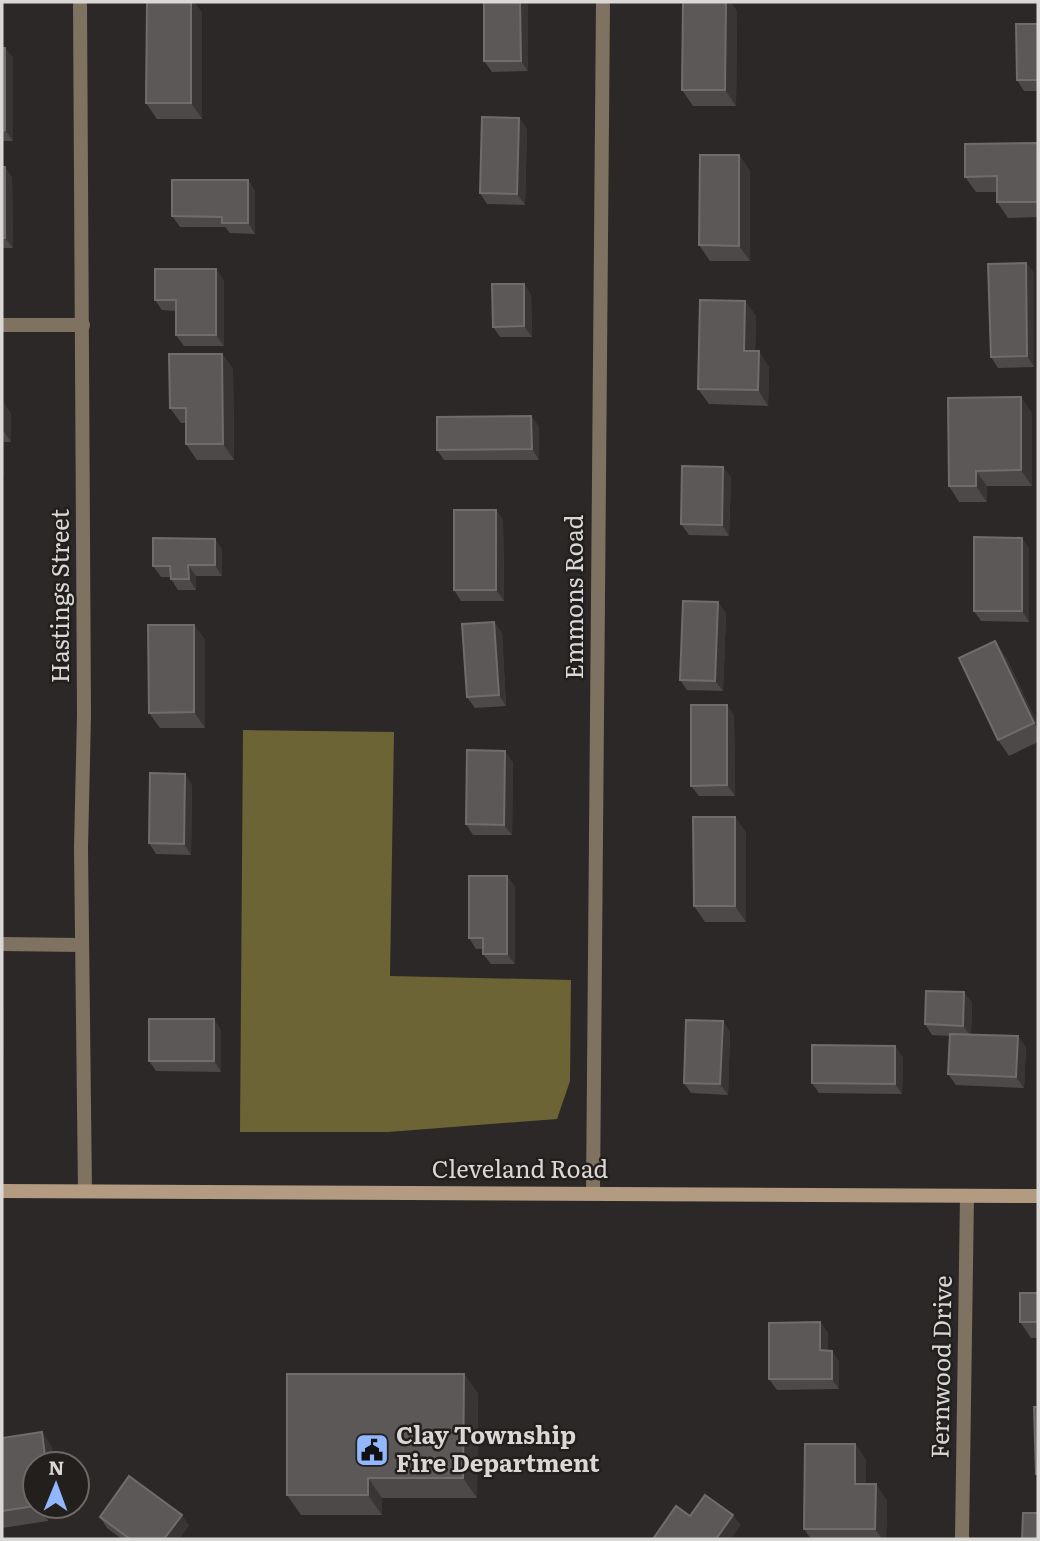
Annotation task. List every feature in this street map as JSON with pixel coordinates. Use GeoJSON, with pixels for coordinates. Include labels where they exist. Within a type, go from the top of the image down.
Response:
{"type":"FeatureCollection","features":[{"type":"Feature","properties":{"kind":"main road","name":"Cleveland Road"},"geometry":{"type":"LineString","coordinates":[[2,1191],[1038,1196]]}},
{"type":"Feature","properties":{"kind":"street","name":"Hastings Street"},"geometry":{"type":"LineString","coordinates":[[80,2],[83,325],[81,944],[85,1191]]}},
{"type":"Feature","properties":{"kind":"street","name":"Emmons Road"},"geometry":{"type":"LineString","coordinates":[[593,1193],[603,2]]}},
{"type":"Feature","properties":{"kind":"street"},"geometry":{"type":"LineString","coordinates":[[2,325],[83,325]]}},
{"type":"Feature","properties":{"kind":"street"},"geometry":{"type":"LineString","coordinates":[[2,943],[81,944]]}},
{"type":"Feature","properties":{"kind":"street","name":"Fernwood Drive"},"geometry":{"type":"LineString","coordinates":[[962,1539],[967,1196]]}},
{"type":"Feature","properties":{"kind":"shaded area"},"geometry":{"type":"Polygon","coordinates":[[[243,730],[394,732],[390,976],[571,980],[570,1081],[557,1119],[388,1132],[240,1132],[243,730]]]}},
{"type":"Feature","properties":{"kind":"building"},"geometry":{"type":"Polygon","coordinates":[[[147,2],[191,2],[191,103],[146,103],[147,2]]]}},
{"type":"Feature","properties":{"kind":"building"},"geometry":{"type":"Polygon","coordinates":[[[484,2],[520,2],[521,61],[484,61],[484,2]]]}},
{"type":"Feature","properties":{"kind":"building"},"geometry":{"type":"Polygon","coordinates":[[[683,2],[726,2],[725,90],[682,90],[683,2]]]}},
{"type":"Feature","properties":{"kind":"building"},"geometry":{"type":"Polygon","coordinates":[[[1016,24],[1038,24],[1038,80],[1017,80],[1016,24]]]}},
{"type":"Feature","properties":{"kind":"building"},"geometry":{"type":"Polygon","coordinates":[[[2,48],[5,48],[5,130],[2,131],[2,48]]]}},
{"type":"Feature","properties":{"kind":"building"},"geometry":{"type":"Polygon","coordinates":[[[482,117],[519,118],[517,194],[480,193],[482,117]]]}},
{"type":"Feature","properties":{"kind":"building"},"geometry":{"type":"Polygon","coordinates":[[[1038,143],[1038,202],[997,202],[997,176],[965,177],[965,144],[1038,143]]]}},
{"type":"Feature","properties":{"kind":"building"},"geometry":{"type":"Polygon","coordinates":[[[700,155],[739,155],[739,246],[699,245],[700,155]]]}},
{"type":"Feature","properties":{"kind":"building"},"geometry":{"type":"Polygon","coordinates":[[[2,167],[5,167],[5,238],[2,238],[2,167]]]}},
{"type":"Feature","properties":{"kind":"building"},"geometry":{"type":"Polygon","coordinates":[[[172,180],[248,180],[248,223],[222,223],[222,217],[172,216],[172,180]]]}},
{"type":"Feature","properties":{"kind":"building"},"geometry":{"type":"Polygon","coordinates":[[[1026,263],[1027,356],[991,357],[988,264],[1026,263]]]}},
{"type":"Feature","properties":{"kind":"building"},"geometry":{"type":"Polygon","coordinates":[[[155,269],[216,269],[216,335],[176,335],[176,300],[155,300],[155,269]]]}},
{"type":"Feature","properties":{"kind":"building"},"geometry":{"type":"Polygon","coordinates":[[[492,284],[524,284],[524,326],[493,327],[492,284]]]}},
{"type":"Feature","properties":{"kind":"building"},"geometry":{"type":"Polygon","coordinates":[[[700,300],[745,301],[744,351],[759,351],[758,390],[698,389],[700,300]]]}},
{"type":"Feature","properties":{"kind":"building"},"geometry":{"type":"Polygon","coordinates":[[[169,354],[222,354],[223,444],[186,444],[186,408],[170,408],[169,354]]]}},
{"type":"Feature","properties":{"kind":"building"},"geometry":{"type":"Polygon","coordinates":[[[1021,397],[1021,470],[976,471],[976,486],[949,486],[948,398],[1021,397]]]}},
{"type":"Feature","properties":{"kind":"building"},"geometry":{"type":"Polygon","coordinates":[[[531,416],[532,449],[437,450],[437,417],[531,416]]]}},
{"type":"Feature","properties":{"kind":"building"},"geometry":{"type":"Polygon","coordinates":[[[682,466],[723,467],[722,525],[681,524],[682,466]]]}},
{"type":"Feature","properties":{"kind":"building"},"geometry":{"type":"Polygon","coordinates":[[[454,510],[496,510],[496,590],[454,590],[454,510]]]}},
{"type":"Feature","properties":{"kind":"building"},"geometry":{"type":"Polygon","coordinates":[[[974,537],[1022,538],[1022,611],[974,611],[974,537]]]}},
{"type":"Feature","properties":{"kind":"building"},"geometry":{"type":"Polygon","coordinates":[[[153,538],[215,539],[215,565],[188,565],[189,579],[171,579],[170,566],[153,566],[153,538]]]}},
{"type":"Feature","properties":{"kind":"building"},"geometry":{"type":"Polygon","coordinates":[[[683,601],[718,602],[715,681],[680,680],[683,601]]]}},
{"type":"Feature","properties":{"kind":"building"},"geometry":{"type":"Polygon","coordinates":[[[494,622],[499,695],[467,697],[462,624],[494,622]]]}},
{"type":"Feature","properties":{"kind":"building"},"geometry":{"type":"Polygon","coordinates":[[[148,625],[194,625],[194,712],[149,713],[148,625]]]}},
{"type":"Feature","properties":{"kind":"building"},"geometry":{"type":"Polygon","coordinates":[[[995,641],[1034,723],[998,740],[959,658],[995,641]]]}},
{"type":"Feature","properties":{"kind":"building"},"geometry":{"type":"Polygon","coordinates":[[[691,705],[727,705],[727,785],[691,786],[691,705]]]}},
{"type":"Feature","properties":{"kind":"building"},"geometry":{"type":"Polygon","coordinates":[[[467,750],[505,751],[504,825],[466,824],[467,750]]]}},
{"type":"Feature","properties":{"kind":"building"},"geometry":{"type":"Polygon","coordinates":[[[150,773],[185,774],[184,844],[149,843],[150,773]]]}},
{"type":"Feature","properties":{"kind":"building"},"geometry":{"type":"Polygon","coordinates":[[[693,817],[735,817],[735,906],[694,906],[693,817]]]}},
{"type":"Feature","properties":{"kind":"building"},"geometry":{"type":"Polygon","coordinates":[[[469,876],[507,876],[507,954],[483,954],[483,938],[469,938],[469,876]]]}},
{"type":"Feature","properties":{"kind":"building"},"geometry":{"type":"Polygon","coordinates":[[[926,991],[964,992],[963,1026],[925,1024],[926,991]]]}},
{"type":"Feature","properties":{"kind":"building"},"geometry":{"type":"Polygon","coordinates":[[[149,1019],[214,1019],[214,1061],[149,1061],[149,1019]]]}},
{"type":"Feature","properties":{"kind":"building"},"geometry":{"type":"Polygon","coordinates":[[[686,1020],[723,1021],[720,1084],[684,1083],[686,1020]]]}},
{"type":"Feature","properties":{"kind":"building"},"geometry":{"type":"Polygon","coordinates":[[[950,1034],[1018,1036],[1016,1077],[948,1074],[950,1034]]]}},
{"type":"Feature","properties":{"kind":"building"},"geometry":{"type":"Polygon","coordinates":[[[812,1045],[895,1046],[895,1084],[812,1083],[812,1045]]]}},
{"type":"Feature","properties":{"kind":"building"},"geometry":{"type":"Polygon","coordinates":[[[1020,1293],[1038,1293],[1038,1322],[1020,1322],[1020,1293]]]}},
{"type":"Feature","properties":{"kind":"building"},"geometry":{"type":"Polygon","coordinates":[[[820,1322],[820,1350],[832,1351],[832,1379],[769,1379],[769,1323],[820,1322]]]}},
{"type":"Feature","properties":{"kind":"building"},"geometry":{"type":"Polygon","coordinates":[[[287,1374],[464,1374],[463,1478],[368,1478],[368,1495],[287,1495],[287,1374]]]}},
{"type":"Feature","properties":{"kind":"building"},"geometry":{"type":"Polygon","coordinates":[[[1034,1407],[1038,1407],[1038,1474],[1036,1474],[1034,1407]]]}},
{"type":"Feature","properties":{"kind":"building"},"geometry":{"type":"Polygon","coordinates":[[[42,1432],[44,1450],[21,1450],[21,1508],[2,1511],[2,1438],[42,1432]]]}},
{"type":"Feature","properties":{"kind":"building"},"geometry":{"type":"Polygon","coordinates":[[[805,1444],[855,1444],[855,1484],[876,1484],[875,1529],[804,1529],[805,1444]]]}},
{"type":"Feature","properties":{"kind":"building"},"geometry":{"type":"Polygon","coordinates":[[[129,1476],[182,1515],[164,1539],[130,1539],[100,1517],[129,1476]]]}},
{"type":"Feature","properties":{"kind":"building"},"geometry":{"type":"Polygon","coordinates":[[[705,1495],[733,1515],[716,1539],[653,1539],[676,1506],[690,1516],[705,1495]]]}},
{"type":"Feature","properties":{"kind":"building"},"geometry":{"type":"Polygon","coordinates":[[[1023,1513],[1038,1513],[1038,1539],[1022,1539],[1023,1513]]]}},
{"type":"Feature","properties":{"kind":"place","name":"Clay Township Fire Department"},"geometry":{"type":"Point","coordinates":[372,1450]}}]}
